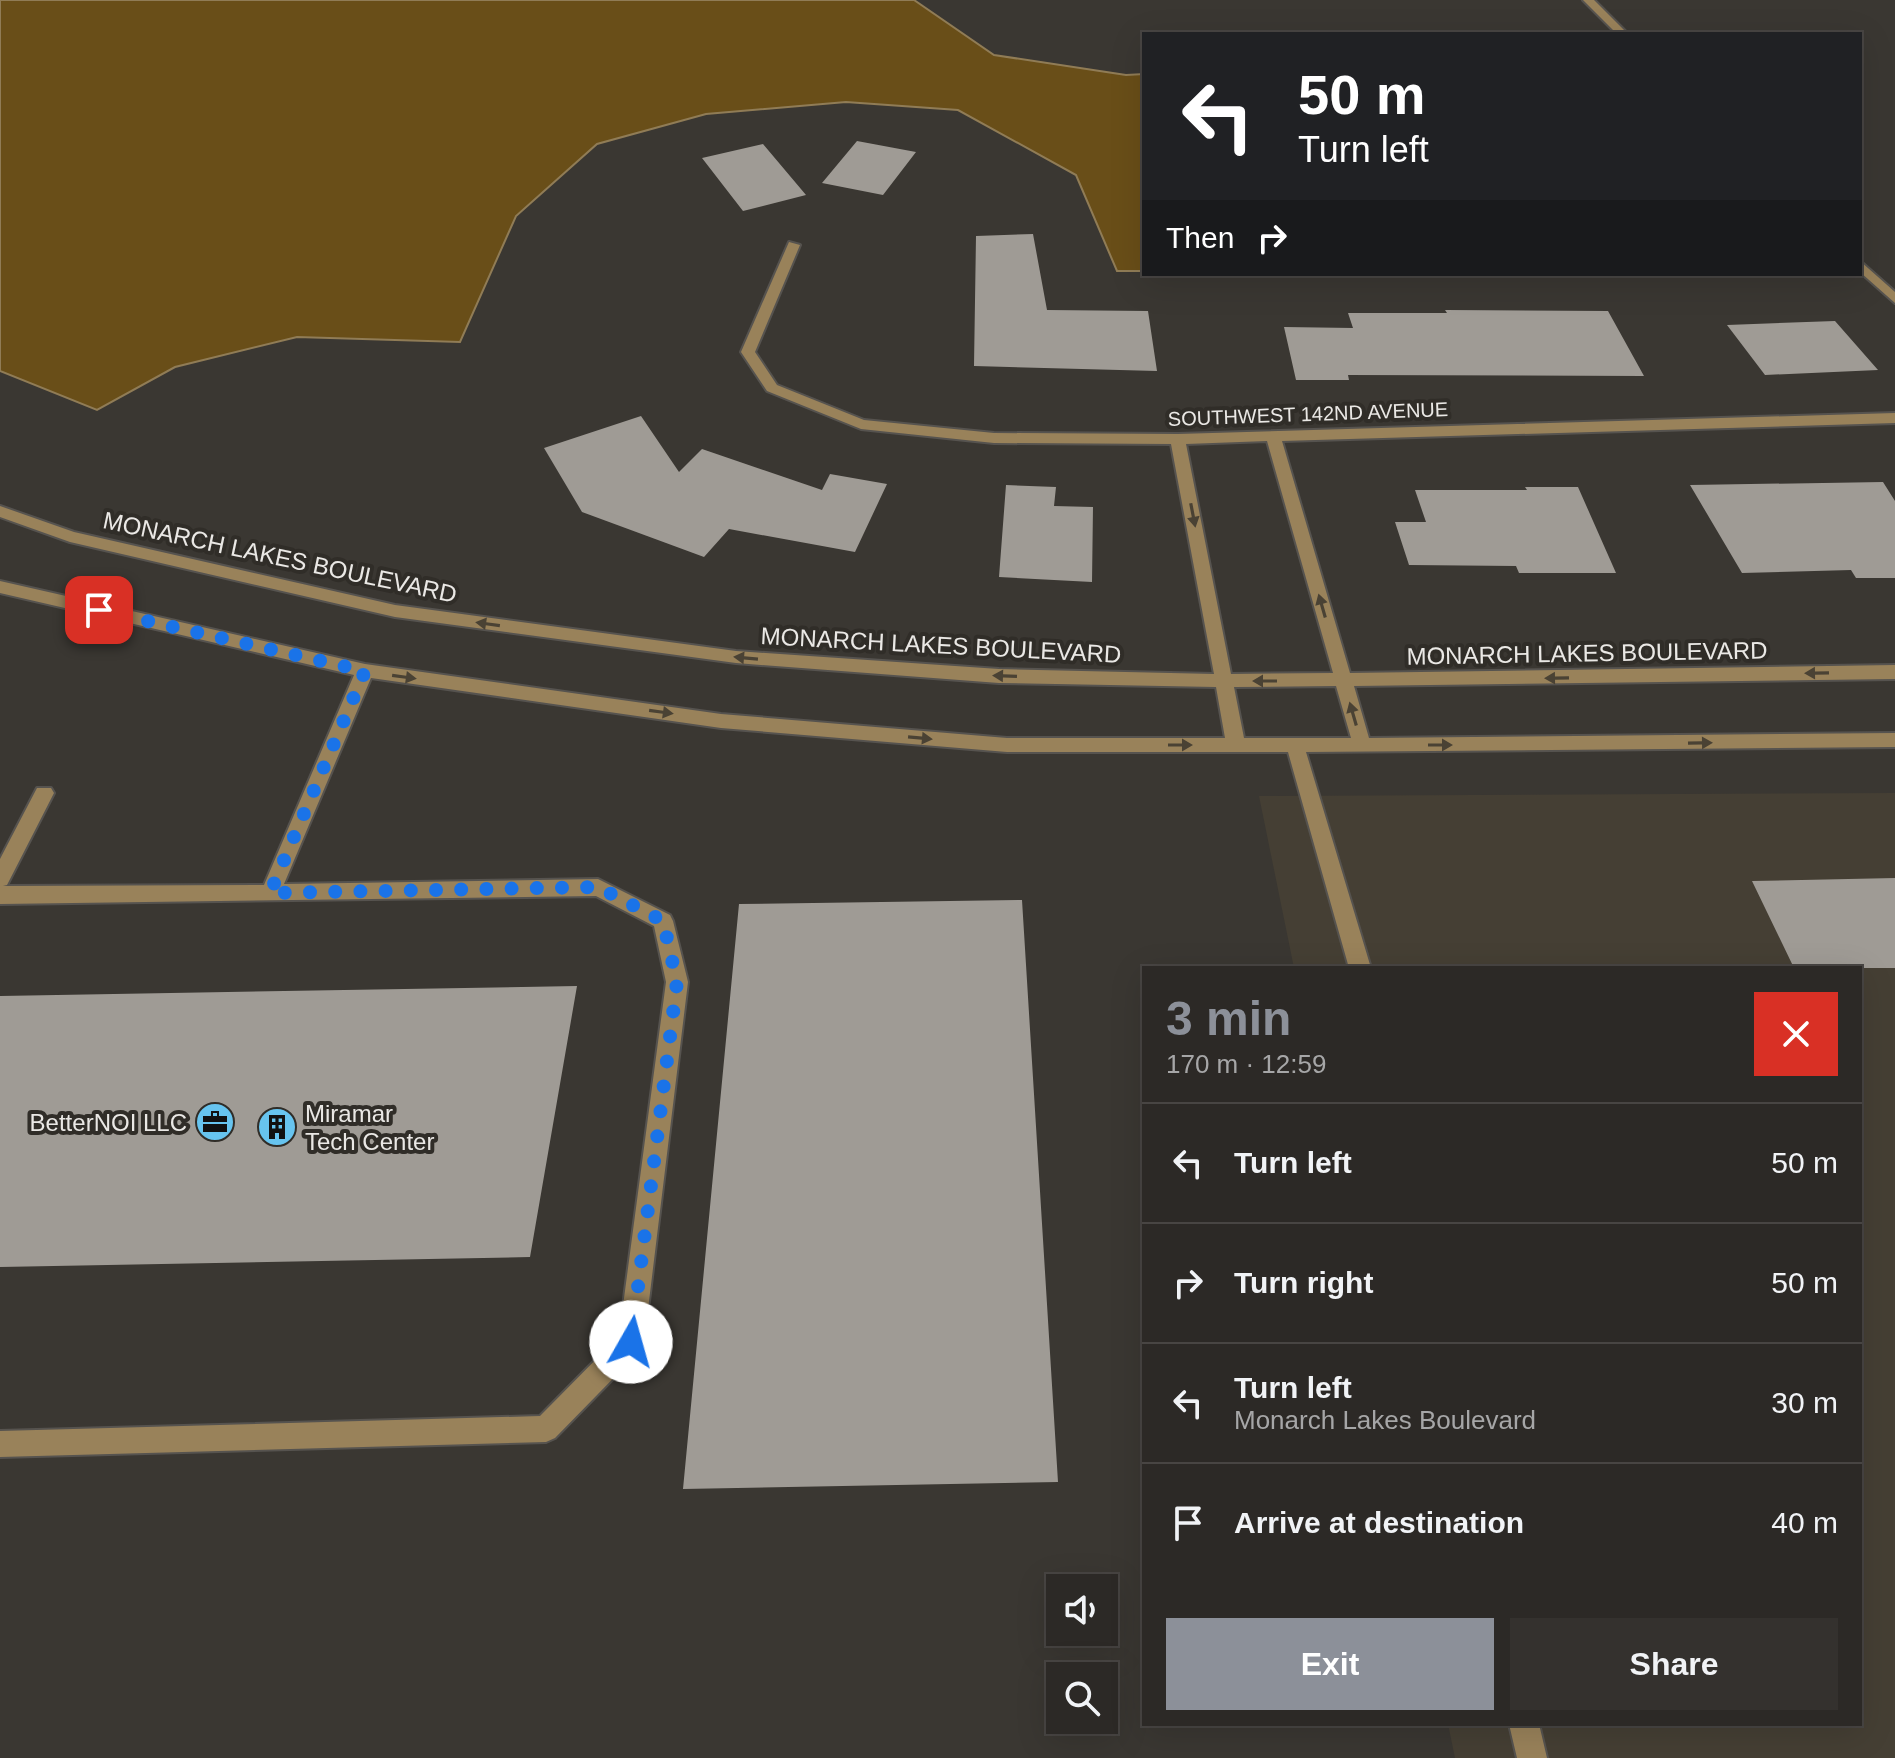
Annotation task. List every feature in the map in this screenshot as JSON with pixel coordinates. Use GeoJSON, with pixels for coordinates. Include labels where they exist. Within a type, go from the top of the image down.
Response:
{"type":"FeatureCollection","features":[{"type":"Feature","properties":{"kind":"street"},"geometry":{"type":"LineString","coordinates":[[1588,0],[1621,32]]}},
{"type":"Feature","properties":{"kind":"street","name":"SOUTHWEST 142ND AVENUE"},"geometry":{"type":"LineString","coordinates":[[794,245],[748,352],[772,388],[861,424],[994,438],[1178,439],[1895,418]]}},
{"type":"Feature","properties":{"kind":"street"},"geometry":{"type":"LineString","coordinates":[[1862,267],[1895,299]]}},
{"type":"Feature","properties":{"kind":"street"},"geometry":{"type":"LineString","coordinates":[[1273,434],[1362,745]]}},
{"type":"Feature","properties":{"kind":"street"},"geometry":{"type":"LineString","coordinates":[[1178,439],[1236,745]]}},
{"type":"Feature","properties":{"kind":"street","name":"MONARCH LAKES BOULEVARD"},"geometry":{"type":"LineString","coordinates":[[0,511],[70,537],[395,611],[736,657],[999,676],[1225,681],[1343,682],[1895,672]]}},
{"type":"Feature","properties":{"kind":"street"},"geometry":{"type":"LineString","coordinates":[[0,587],[365,671],[721,721],[991,744],[1295,746],[1895,740]]}},
{"type":"Feature","properties":{"kind":"street"},"geometry":{"type":"LineString","coordinates":[[270,893],[365,671]]}},
{"type":"Feature","properties":{"kind":"street"},"geometry":{"type":"LineString","coordinates":[[1295,746],[1359,966]]}},
{"type":"Feature","properties":{"kind":"street"},"geometry":{"type":"LineString","coordinates":[[0,879],[44,793]]}},
{"type":"Feature","properties":{"kind":"street"},"geometry":{"type":"LineString","coordinates":[[0,895],[598,887],[663,921],[677,982],[631,1342],[546,1429],[0,1444]]}},
{"type":"Feature","properties":{"kind":"street"},"geometry":{"type":"LineString","coordinates":[[1524,1726],[1532,1758]]}},
{"type":"Feature","properties":{"kind":"shaded area"},"geometry":{"type":"Polygon","coordinates":[[[0,0],[914,0],[994,55],[1126,75],[1142,74],[1142,271],[1117,271],[1076,175],[958,110],[846,102],[706,114],[597,144],[516,216],[460,342],[297,337],[175,367],[97,410],[0,371],[0,0]]]}},
{"type":"Feature","properties":{"kind":"shaded area"},"geometry":{"type":"Polygon","coordinates":[[[1895,793],[1895,1758],[1455,1758],[1448,1726],[1862,1726],[1862,966],[1294,966],[1259,796],[1895,793]]]}},
{"type":"Feature","properties":{"kind":"building"},"geometry":{"type":"Polygon","coordinates":[[[857,141],[916,152],[883,195],[822,183],[857,141]]]}},
{"type":"Feature","properties":{"kind":"building"},"geometry":{"type":"Polygon","coordinates":[[[763,144],[806,195],[743,211],[702,158],[763,144]]]}},
{"type":"Feature","properties":{"kind":"building"},"geometry":{"type":"Polygon","coordinates":[[[1033,234],[1047,310],[1148,311],[1157,371],[974,366],[976,236],[1033,234]]]}},
{"type":"Feature","properties":{"kind":"building"},"geometry":{"type":"Polygon","coordinates":[[[1445,310],[1608,311],[1644,376],[1348,375],[1349,380],[1296,380],[1284,327],[1353,328],[1348,313],[1447,313],[1445,310]]]}},
{"type":"Feature","properties":{"kind":"building"},"geometry":{"type":"Polygon","coordinates":[[[1835,321],[1878,370],[1765,375],[1727,325],[1835,321]]]}},
{"type":"Feature","properties":{"kind":"building"},"geometry":{"type":"Polygon","coordinates":[[[641,416],[679,472],[702,449],[822,490],[830,474],[887,484],[855,552],[729,529],[704,557],[582,512],[544,448],[641,416]]]}},
{"type":"Feature","properties":{"kind":"building"},"geometry":{"type":"Polygon","coordinates":[[[1883,482],[1895,501],[1895,578],[1856,578],[1851,570],[1742,573],[1690,485],[1883,482]]]}},
{"type":"Feature","properties":{"kind":"building"},"geometry":{"type":"Polygon","coordinates":[[[1006,485],[1056,487],[1054,506],[1093,507],[1092,582],[999,577],[1006,485]]]}},
{"type":"Feature","properties":{"kind":"building"},"geometry":{"type":"Polygon","coordinates":[[[1525,487],[1578,487],[1616,573],[1519,573],[1516,566],[1409,565],[1395,522],[1426,522],[1415,490],[1527,490],[1525,487]]]}},
{"type":"Feature","properties":{"kind":"building"},"geometry":{"type":"Polygon","coordinates":[[[1895,878],[1895,968],[1793,966],[1752,881],[1895,878]]]}},
{"type":"Feature","properties":{"kind":"building"},"geometry":{"type":"Polygon","coordinates":[[[1022,900],[1058,1482],[683,1489],[739,904],[1022,900]]]}},
{"type":"Feature","properties":{"kind":"building","name":"Miramar Tech Center"},"geometry":{"type":"Polygon","coordinates":[[[577,986],[530,1257],[0,1267],[0,996],[577,986]]]}},
{"type":"Feature","properties":{"kind":"place","name":"BetterNOI LLC"},"geometry":{"type":"Point","coordinates":[215,1122]}},
{"type":"Feature","properties":{"kind":"place","name":"Miramar Tech Center"},"geometry":{"type":"Point","coordinates":[277,1127]}},
{"type":"Feature","properties":{"kind":"route"},"geometry":{"type":"LineString","coordinates":[[99,610],[365,671],[270,893],[598,887],[663,921],[677,982],[631,1342]]}}]}
